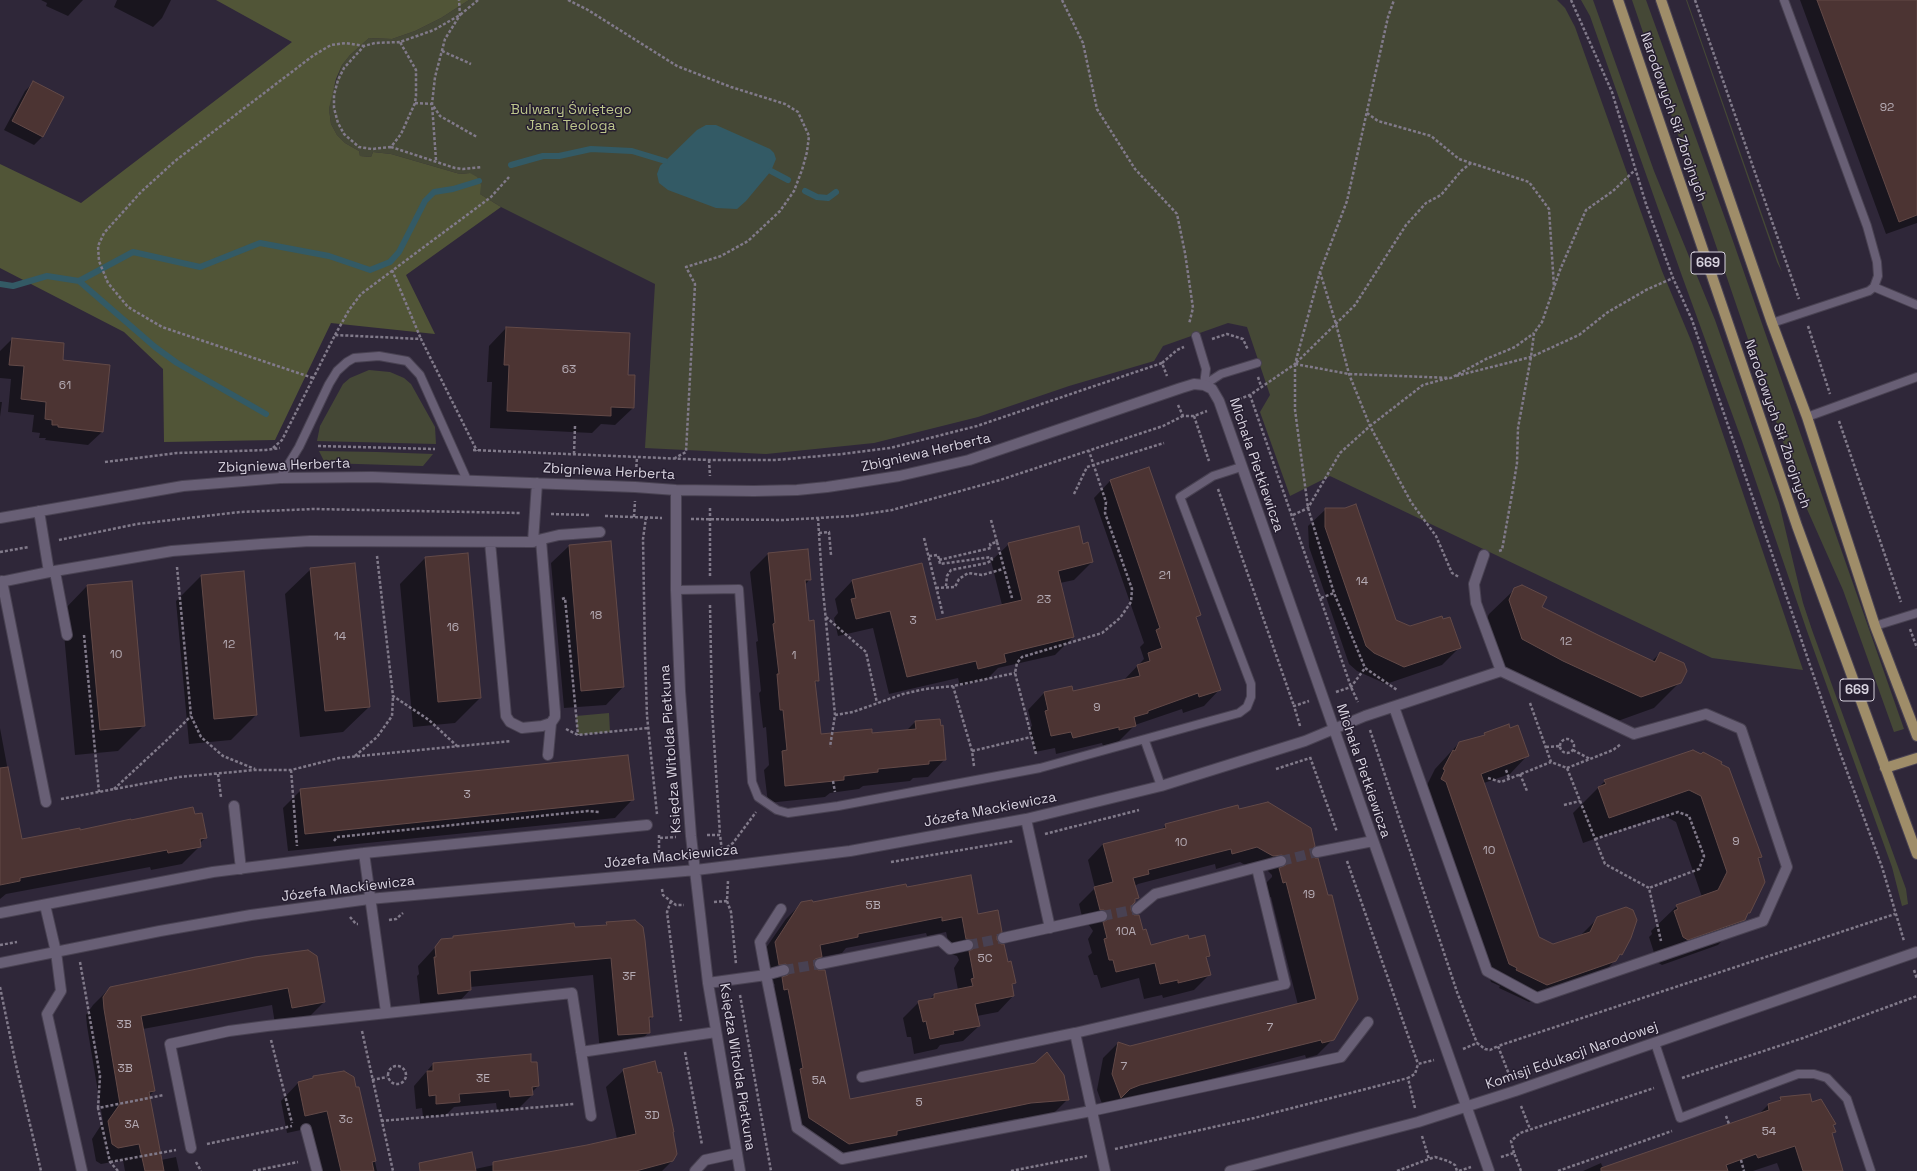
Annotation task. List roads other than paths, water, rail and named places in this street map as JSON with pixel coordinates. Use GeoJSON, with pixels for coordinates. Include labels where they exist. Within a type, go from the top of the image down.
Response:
{"type":"FeatureCollection","features":[{"type":"Feature","properties":{"kind":"main road","name":"Narodowych Sił Zbrojnych"},"geometry":{"type":"LineString","coordinates":[[1618,0],[1797,526],[1917,854]]}},
{"type":"Feature","properties":{"kind":"main road","name":"Narodowych Sił Zbrojnych"},"geometry":{"type":"LineString","coordinates":[[1661,0],[1772,323],[1807,417],[1875,626],[1917,736]]}},
{"type":"Feature","properties":{"kind":"main road"},"geometry":{"type":"LineString","coordinates":[[1885,768],[1917,758]]}},
{"type":"Feature","properties":{"kind":"street","name":"Zbigniewa Herberta"},"geometry":{"type":"LineString","coordinates":[[0,518],[183,486],[280,478],[372,477],[676,490],[797,490],[852,484],[899,476],[969,460],[1189,385],[1204,385]]}},
{"type":"Feature","properties":{"kind":"street","name":"Michała Pietkiewicza"},"geometry":{"type":"LineString","coordinates":[[1204,385],[1212,389],[1216,394],[1489,1171]]}},
{"type":"Feature","properties":{"kind":"street"},"geometry":{"type":"LineString","coordinates":[[537,483],[537,541],[546,600],[555,712],[555,717],[551,723],[548,754]]}},
{"type":"Feature","properties":{"kind":"street","name":"Księdza Witolda Pietkuna"},"geometry":{"type":"LineString","coordinates":[[676,490],[676,590],[684,763],[708,983],[740,1171]]}},
{"type":"Feature","properties":{"kind":"street"},"geometry":{"type":"LineString","coordinates":[[39,511],[67,635]]}},
{"type":"Feature","properties":{"kind":"street"},"geometry":{"type":"LineString","coordinates":[[46,802],[1,582],[176,551],[310,541],[537,541],[559,535],[600,532]]}},
{"type":"Feature","properties":{"kind":"street"},"geometry":{"type":"LineString","coordinates":[[490,542],[506,716],[510,722],[522,728],[542,726],[551,723]]}},
{"type":"Feature","properties":{"kind":"street"},"geometry":{"type":"LineString","coordinates":[[1394,707],[1487,971],[1537,998],[1763,921],[1787,867],[1741,728],[1706,714],[1634,734],[1501,671],[1476,602],[1474,584],[1483,558]]}},
{"type":"Feature","properties":{"kind":"street","name":"Józefa Mackiewicza"},"geometry":{"type":"LineString","coordinates":[[0,963],[251,915],[369,899],[696,870],[850,850],[1026,819],[1161,786],[1305,741],[1365,716],[1501,671]]}},
{"type":"Feature","properties":{"kind":"street"},"geometry":{"type":"LineString","coordinates":[[234,806],[241,869]]}},
{"type":"Feature","properties":{"kind":"street"},"geometry":{"type":"LineString","coordinates":[[1026,819],[1050,928]]}},
{"type":"Feature","properties":{"kind":"street"},"geometry":{"type":"LineString","coordinates":[[0,913],[213,872],[364,853],[647,825]]}},
{"type":"Feature","properties":{"kind":"street"},"geometry":{"type":"LineString","coordinates":[[1317,852],[1372,841]]}},
{"type":"Feature","properties":{"kind":"street"},"geometry":{"type":"LineString","coordinates":[[364,853],[369,899],[374,922],[386,1012]]}},
{"type":"Feature","properties":{"kind":"street"},"geometry":{"type":"LineString","coordinates":[[1137,909],[1155,894],[1281,861]]}},
{"type":"Feature","properties":{"kind":"street"},"geometry":{"type":"LineString","coordinates":[[862,1077],[1075,1033],[1285,984],[1257,868]]}},
{"type":"Feature","properties":{"kind":"street"},"geometry":{"type":"LineString","coordinates":[[45,904],[59,968],[61,991],[47,1014],[82,1171]]}},
{"type":"Feature","properties":{"kind":"street"},"geometry":{"type":"LineString","coordinates":[[781,909],[760,942],[797,1128],[842,1159],[1091,1111],[1341,1057],[1368,1022]]}},
{"type":"Feature","properties":{"kind":"street"},"geometry":{"type":"LineString","coordinates":[[1003,938],[1102,916]]}},
{"type":"Feature","properties":{"kind":"street"},"geometry":{"type":"LineString","coordinates":[[820,964],[940,940],[950,948],[968,945]]}},
{"type":"Feature","properties":{"kind":"street","name":"Komisji Edukacji Narodowej"},"geometry":{"type":"LineString","coordinates":[[1230,1171],[1245,1169],[1418,1122],[1656,1043],[1917,952]]}},
{"type":"Feature","properties":{"kind":"street"},"geometry":{"type":"LineString","coordinates":[[708,983],[784,970]]}},
{"type":"Feature","properties":{"kind":"street"},"geometry":{"type":"LineString","coordinates":[[191,1148],[170,1044],[229,1031],[267,1026],[572,993],[591,1116]]}},
{"type":"Feature","properties":{"kind":"street"},"geometry":{"type":"LineString","coordinates":[[581,1052],[716,1032]]}},
{"type":"Feature","properties":{"kind":"street"},"geometry":{"type":"LineString","coordinates":[[1075,1033],[1104,1171]]}},
{"type":"Feature","properties":{"kind":"street"},"geometry":{"type":"LineString","coordinates":[[306,1129],[317,1171]]}},
{"type":"Feature","properties":{"kind":"street"},"geometry":{"type":"LineString","coordinates":[[695,1171],[705,1160],[737,1153]]}},
{"type":"Feature","properties":{"kind":"lane"},"geometry":{"type":"LineString","coordinates":[[1772,323],[1869,291],[1874,287],[1878,276],[1877,262],[1867,226],[1784,0]]}},
{"type":"Feature","properties":{"kind":"lane"},"geometry":{"type":"LineString","coordinates":[[1874,287],[1917,305]]}},
{"type":"Feature","properties":{"kind":"lane"},"geometry":{"type":"LineString","coordinates":[[1197,340],[1206,369],[1204,385]]}},
{"type":"Feature","properties":{"kind":"lane"},"geometry":{"type":"LineString","coordinates":[[280,478],[299,447],[329,384],[337,371],[354,358],[379,356],[407,360],[420,376],[467,480]]}},
{"type":"Feature","properties":{"kind":"lane"},"geometry":{"type":"LineString","coordinates":[[1204,385],[1221,374],[1255,363]]}},
{"type":"Feature","properties":{"kind":"lane"},"geometry":{"type":"LineString","coordinates":[[1807,417],[1917,377]]}},
{"type":"Feature","properties":{"kind":"lane"},"geometry":{"type":"LineString","coordinates":[[676,590],[739,589],[752,782],[758,797],[763,802],[777,810],[788,813],[838,806],[1040,768],[1239,713],[1247,707],[1251,697],[1251,684],[1180,497],[1213,476],[1241,467]]}},
{"type":"Feature","properties":{"kind":"lane"},"geometry":{"type":"LineString","coordinates":[[1875,626],[1917,613]]}},
{"type":"Feature","properties":{"kind":"lane"},"geometry":{"type":"LineString","coordinates":[[1145,740],[1161,786]]}},
{"type":"Feature","properties":{"kind":"lane"},"geometry":{"type":"LineString","coordinates":[[1656,1043],[1680,1118],[1798,1074],[1814,1074],[1827,1078],[1847,1099],[1871,1171]]}},
{"type":"Feature","properties":{"kind":"water"},"geometry":{"type":"Polygon","coordinates":[[[706,125],[716,125],[770,149],[774,153],[776,159],[771,171],[746,201],[737,209],[716,208],[668,190],[659,183],[657,174],[660,166],[697,130],[706,125]]]}},
{"type":"Feature","properties":{"kind":"waterway"},"geometry":{"type":"LineString","coordinates":[[511,165],[543,156],[559,156],[591,149],[632,151],[665,161]]}},
{"type":"Feature","properties":{"kind":"waterway"},"geometry":{"type":"LineString","coordinates":[[771,171],[788,180]]}},
{"type":"Feature","properties":{"kind":"waterway"},"geometry":{"type":"LineString","coordinates":[[0,284],[13,286],[47,276],[79,281],[133,252],[200,267],[260,243],[329,256],[370,270],[390,262],[399,252],[425,201],[434,192],[453,189],[479,181]]}},
{"type":"Feature","properties":{"kind":"waterway"},"geometry":{"type":"LineString","coordinates":[[805,191],[817,197],[828,198],[836,192]]}},
{"type":"Feature","properties":{"kind":"waterway"},"geometry":{"type":"LineString","coordinates":[[79,281],[155,347],[177,363],[266,414]]}},
{"type":"Feature","properties":{"kind":"tunnel"},"geometry":{"type":"LineString","coordinates":[[1281,861],[1317,852]]}},
{"type":"Feature","properties":{"kind":"tunnel"},"geometry":{"type":"LineString","coordinates":[[1102,916],[1137,909]]}},
{"type":"Feature","properties":{"kind":"tunnel"},"geometry":{"type":"LineString","coordinates":[[968,945],[1003,938]]}},
{"type":"Feature","properties":{"kind":"tunnel"},"geometry":{"type":"LineString","coordinates":[[784,970],[820,964]]}},
{"type":"Feature","properties":{"kind":"park label","name":"Bulwary Świętego Jana Teologa"},"geometry":{"type":"Point","coordinates":[571,118]}}]}
